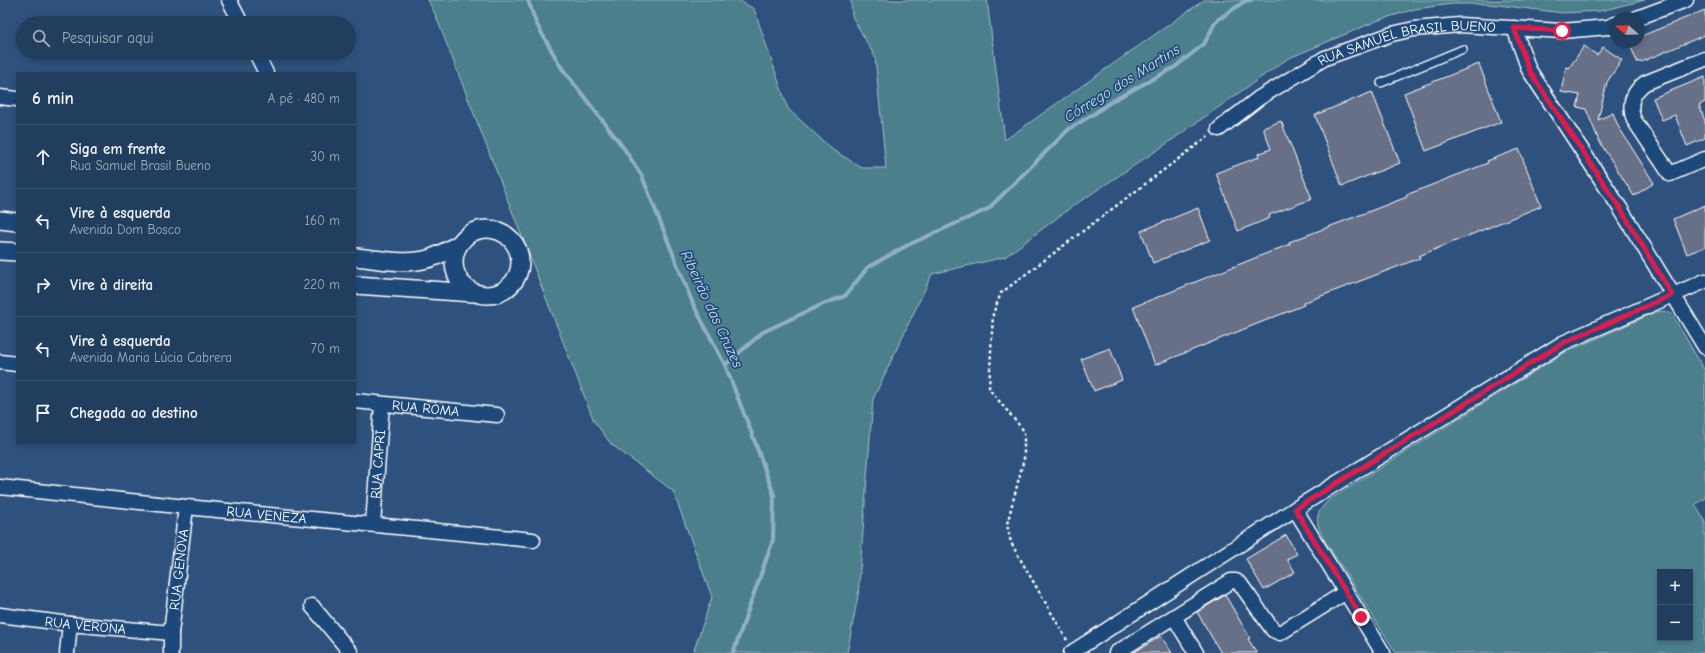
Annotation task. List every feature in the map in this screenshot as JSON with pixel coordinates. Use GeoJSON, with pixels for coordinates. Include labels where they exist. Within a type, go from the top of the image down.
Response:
{"type":"FeatureCollection","features":[{"type":"Feature","properties":{"kind":"street"},"geometry":{"type":"LineString","coordinates":[[229,0],[237,16]]}},
{"type":"Feature","properties":{"kind":"street"},"geometry":{"type":"LineString","coordinates":[[1645,15],[1686,0]]}},
{"type":"Feature","properties":{"kind":"street","name":"RUA SAMUEL BRASIL BUENO"},"geometry":{"type":"LineString","coordinates":[[1219,129],[1259,98],[1325,58],[1392,34],[1414,29],[1460,25],[1562,31],[1609,25]]}},
{"type":"Feature","properties":{"kind":"street"},"geometry":{"type":"LineString","coordinates":[[1514,28],[1529,70],[1620,208],[1705,347]]}},
{"type":"Feature","properties":{"kind":"street"},"geometry":{"type":"LineString","coordinates":[[1705,59],[1645,83],[1636,91],[1630,103],[1634,120],[1670,174],[1705,159]]}},
{"type":"Feature","properties":{"kind":"street"},"geometry":{"type":"LineString","coordinates":[[260,60],[266,72]]}},
{"type":"Feature","properties":{"kind":"street"},"geometry":{"type":"LineString","coordinates":[[0,97],[16,99]]}},
{"type":"Feature","properties":{"kind":"street"},"geometry":{"type":"LineString","coordinates":[[0,220],[16,222]]}},
{"type":"Feature","properties":{"kind":"street"},"geometry":{"type":"LineString","coordinates":[[356,256],[402,261],[422,261],[459,244],[467,235],[478,230],[491,229],[503,233],[512,241],[518,252],[520,264],[517,276],[509,286],[499,293],[486,295],[356,285]]}},
{"type":"Feature","properties":{"kind":"street"},"geometry":{"type":"LineString","coordinates":[[459,244],[454,258],[455,272],[462,285],[474,293]]}},
{"type":"Feature","properties":{"kind":"street"},"geometry":{"type":"LineString","coordinates":[[0,251],[16,252]]}},
{"type":"Feature","properties":{"kind":"street"},"geometry":{"type":"LineString","coordinates":[[1072,652],[1295,509],[1563,343],[1705,281]]}},
{"type":"Feature","properties":{"kind":"street"},"geometry":{"type":"LineString","coordinates":[[0,362],[16,364]]}},
{"type":"Feature","properties":{"kind":"street","name":"RUA ROMA"},"geometry":{"type":"LineString","coordinates":[[356,401],[497,415]]}},
{"type":"Feature","properties":{"kind":"street","name":"RUA CAPRI"},"geometry":{"type":"LineString","coordinates":[[373,524],[382,404]]}},
{"type":"Feature","properties":{"kind":"street","name":"RUA VENEZA"},"geometry":{"type":"LineString","coordinates":[[0,487],[186,507],[533,540]]}},
{"type":"Feature","properties":{"kind":"street","name":"RUA GENOVA"},"geometry":{"type":"LineString","coordinates":[[171,653],[171,633],[186,507]]}},
{"type":"Feature","properties":{"kind":"street"},"geometry":{"type":"LineString","coordinates":[[1295,509],[1383,653]]}},
{"type":"Feature","properties":{"kind":"street"},"geometry":{"type":"LineString","coordinates":[[1116,653],[1231,581],[1236,581],[1241,585],[1273,630],[1280,633],[1346,592]]}},
{"type":"Feature","properties":{"kind":"street"},"geometry":{"type":"LineString","coordinates":[[312,606],[351,653]]}},
{"type":"Feature","properties":{"kind":"street","name":"RUA VERONA"},"geometry":{"type":"LineString","coordinates":[[0,615],[70,624],[171,633]]}},
{"type":"Feature","properties":{"kind":"street"},"geometry":{"type":"LineString","coordinates":[[1174,617],[1196,653]]}},
{"type":"Feature","properties":{"kind":"street"},"geometry":{"type":"LineString","coordinates":[[67,653],[70,624]]}},
{"type":"Feature","properties":{"kind":"lane"},"geometry":{"type":"LineString","coordinates":[[1381,83],[1463,49]]}},
{"type":"Feature","properties":{"kind":"path"},"geometry":{"type":"LineString","coordinates":[[1072,652],[1011,543],[1007,524],[1024,459],[1024,431],[989,389],[993,314],[1001,293],[1219,129]]}},
{"type":"Feature","properties":{"kind":"green space"},"geometry":{"type":"Polygon","coordinates":[[[428,0],[738,0],[754,9],[788,109],[833,150],[862,168],[886,168],[875,57],[852,16],[851,0],[987,0],[1005,140],[1204,0],[1645,0],[1600,11],[1563,13],[1489,4],[1452,4],[1415,9],[1379,20],[1287,59],[1159,149],[1070,208],[1005,257],[932,274],[873,399],[858,596],[847,653],[693,653],[712,597],[673,491],[611,444],[594,421],[435,14],[428,0]]]}},
{"type":"Feature","properties":{"kind":"green space"},"geometry":{"type":"Polygon","coordinates":[[[1665,311],[1672,314],[1705,371],[1705,498],[1695,505],[1705,521],[1705,653],[1396,653],[1324,539],[1319,528],[1318,514],[1329,500],[1564,353],[1656,312],[1665,311]]]}},
{"type":"Feature","properties":{"kind":"building"},"geometry":{"type":"Polygon","coordinates":[[[1705,10],[1705,35],[1641,62],[1637,62],[1631,48],[1645,48],[1645,35],[1705,10]]]}},
{"type":"Feature","properties":{"kind":"building"},"geometry":{"type":"Polygon","coordinates":[[[1584,46],[1597,55],[1603,47],[1622,60],[1607,82],[1598,120],[1613,113],[1618,126],[1654,183],[1634,196],[1599,141],[1586,109],[1577,107],[1580,95],[1561,92],[1566,67],[1569,68],[1584,46]]]}},
{"type":"Feature","properties":{"kind":"building"},"geometry":{"type":"Polygon","coordinates":[[[1479,64],[1501,122],[1426,151],[1404,93],[1479,64]]]}},
{"type":"Feature","properties":{"kind":"building"},"geometry":{"type":"Polygon","coordinates":[[[1705,77],[1705,102],[1699,105],[1705,121],[1705,138],[1687,146],[1675,115],[1662,120],[1653,98],[1705,77]]]}},
{"type":"Feature","properties":{"kind":"building"},"geometry":{"type":"Polygon","coordinates":[[[1372,92],[1400,163],[1342,186],[1315,115],[1372,92]]]}},
{"type":"Feature","properties":{"kind":"building"},"geometry":{"type":"Polygon","coordinates":[[[1281,121],[1312,199],[1269,215],[1270,218],[1238,231],[1216,173],[1259,157],[1258,154],[1271,149],[1263,128],[1281,121]]]}},
{"type":"Feature","properties":{"kind":"building"},"geometry":{"type":"Polygon","coordinates":[[[1519,149],[1541,206],[1419,256],[1420,258],[1303,303],[1304,305],[1155,365],[1133,307],[1290,244],[1289,242],[1407,197],[1406,195],[1488,163],[1487,161],[1519,149]]]}},
{"type":"Feature","properties":{"kind":"building"},"geometry":{"type":"Polygon","coordinates":[[[1705,205],[1705,247],[1687,254],[1673,219],[1705,205]]]}},
{"type":"Feature","properties":{"kind":"building"},"geometry":{"type":"Polygon","coordinates":[[[1198,208],[1210,240],[1153,263],[1141,231],[1198,208]]]}},
{"type":"Feature","properties":{"kind":"building"},"geometry":{"type":"Polygon","coordinates":[[[1110,348],[1122,380],[1094,391],[1081,359],[1110,348]]]}},
{"type":"Feature","properties":{"kind":"building"},"geometry":{"type":"Polygon","coordinates":[[[1286,535],[1297,554],[1287,559],[1295,572],[1264,590],[1246,559],[1286,535]]]}},
{"type":"Feature","properties":{"kind":"building"},"geometry":{"type":"Polygon","coordinates":[[[1225,595],[1257,653],[1221,653],[1197,612],[1225,595]]]}},
{"type":"Feature","properties":{"kind":"building"},"geometry":{"type":"Polygon","coordinates":[[[1161,636],[1172,653],[1133,653],[1161,636]]]}},
{"type":"Feature","properties":{"kind":"waterway","name":"Ribeirão das Cruzes"},"geometry":{"type":"LineString","coordinates":[[528,0],[536,23],[561,67],[623,147],[642,176],[693,304],[725,365],[774,495],[773,540],[733,653]]}},
{"type":"Feature","properties":{"kind":"waterway","name":"Córrego dos Martins"},"geometry":{"type":"LineString","coordinates":[[725,365],[763,332],[823,304],[845,296],[868,267],[908,245],[988,209],[1069,129],[1112,101],[1175,67],[1204,44],[1216,21],[1245,1],[1251,0]]}},
{"type":"Feature","properties":{"kind":"route"},"geometry":{"type":"LineString","coordinates":[[1361,617],[1295,509],[1563,343],[1672,295],[1620,208],[1529,70],[1514,28],[1562,31]]}}]}
